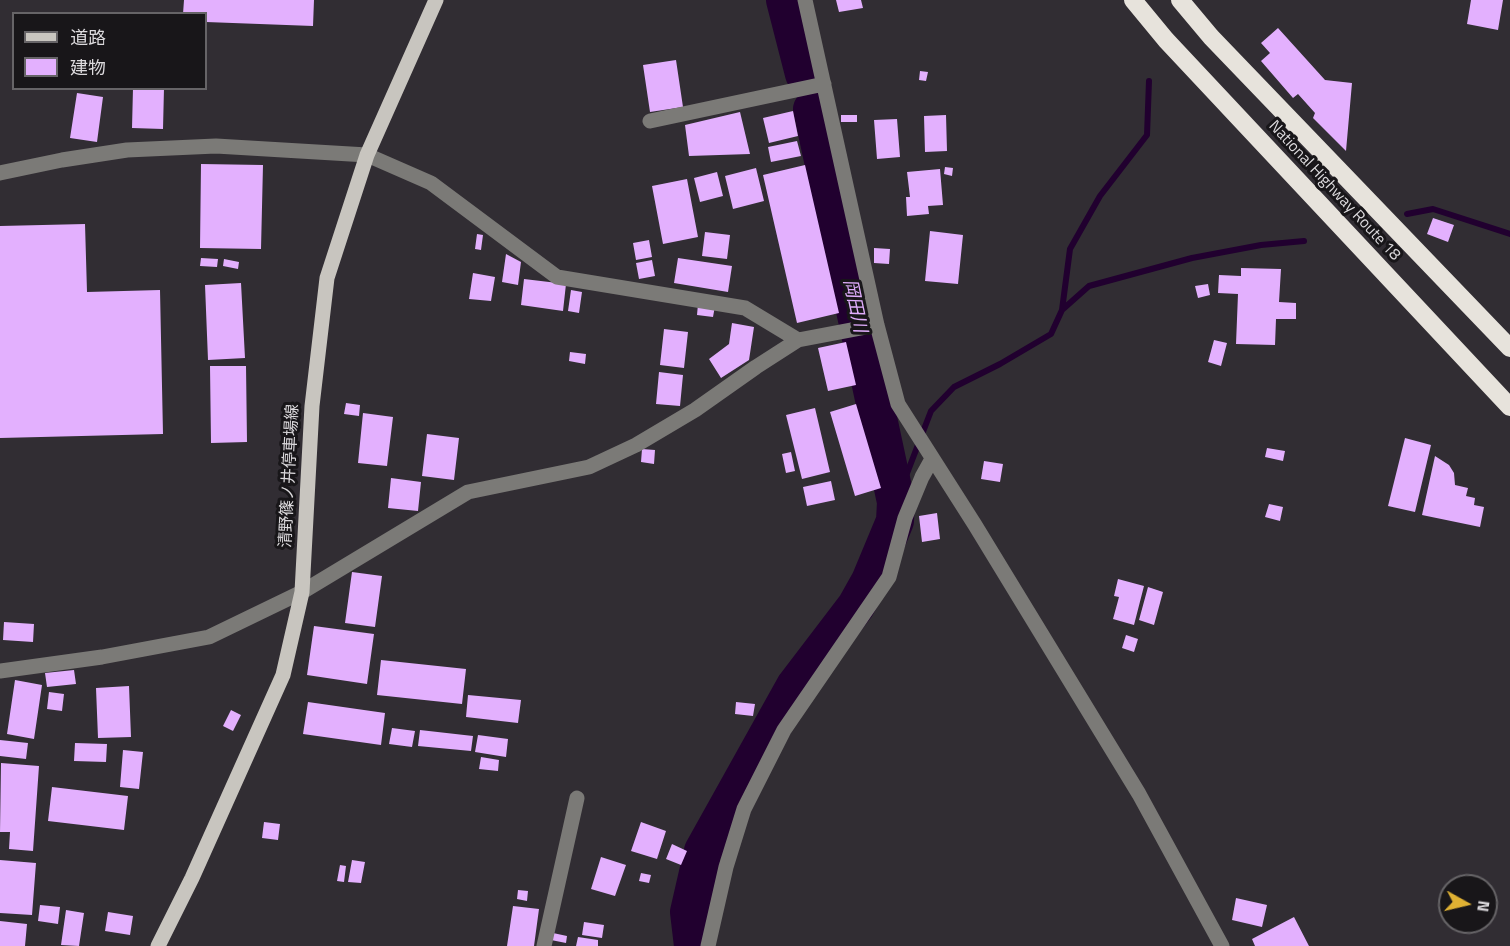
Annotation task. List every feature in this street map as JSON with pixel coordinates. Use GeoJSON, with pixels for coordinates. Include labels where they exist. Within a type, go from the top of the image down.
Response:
{"type":"FeatureCollection","features":[{"type":"Feature","properties":{"kind":"highway","name":"National Highway Route 18"},"geometry":{"type":"LineString","coordinates":[[1133,0],[1166,40],[1510,406]]}},
{"type":"Feature","properties":{"kind":"highway","name":"National Highway Route 18"},"geometry":{"type":"LineString","coordinates":[[1180,0],[1228,54],[1510,348]]}},
{"type":"Feature","properties":{"kind":"main road","name":"清野篠ノ井停車場線"},"geometry":{"type":"LineString","coordinates":[[158,946],[192,878],[284,675],[302,592],[312,406],[327,278],[367,155],[436,0]]}},
{"type":"Feature","properties":{"kind":"street"},"geometry":{"type":"LineString","coordinates":[[805,0],[824,84],[866,327],[898,404],[975,525],[1138,794],[1222,946]]}},
{"type":"Feature","properties":{"kind":"street"},"geometry":{"type":"LineString","coordinates":[[650,121],[824,84]]}},
{"type":"Feature","properties":{"kind":"street"},"geometry":{"type":"LineString","coordinates":[[0,173],[62,160],[128,150],[216,146],[367,155],[431,183],[557,277],[745,308],[798,340]]}},
{"type":"Feature","properties":{"kind":"street"},"geometry":{"type":"LineString","coordinates":[[0,671],[102,657],[209,637],[302,592],[468,492],[589,467],[636,445],[695,410],[798,340],[866,327]]}},
{"type":"Feature","properties":{"kind":"street"},"geometry":{"type":"LineString","coordinates":[[708,946],[726,867],[744,809],[784,730],[889,577],[905,519],[932,459]]}},
{"type":"Feature","properties":{"kind":"street"},"geometry":{"type":"LineString","coordinates":[[544,946],[577,798]]}},
{"type":"Feature","properties":{"kind":"building"},"geometry":{"type":"Polygon","coordinates":[[[184,0],[314,0],[313,26],[207,22],[207,12],[183,12],[184,0]]]}},
{"type":"Feature","properties":{"kind":"building"},"geometry":{"type":"Polygon","coordinates":[[[836,0],[861,0],[863,8],[839,12],[836,0]]]}},
{"type":"Feature","properties":{"kind":"building"},"geometry":{"type":"Polygon","coordinates":[[[1471,0],[1503,0],[1498,30],[1467,24],[1471,0]]]}},
{"type":"Feature","properties":{"kind":"building"},"geometry":{"type":"Polygon","coordinates":[[[1278,28],[1325,80],[1352,83],[1346,151],[1313,118],[1315,113],[1298,94],[1293,98],[1261,61],[1270,53],[1261,43],[1278,28]]]}},
{"type":"Feature","properties":{"kind":"building"},"geometry":{"type":"Polygon","coordinates":[[[676,60],[683,107],[650,112],[643,65],[676,60]]]}},
{"type":"Feature","properties":{"kind":"building"},"geometry":{"type":"Polygon","coordinates":[[[920,71],[928,72],[926,81],[919,80],[920,71]]]}},
{"type":"Feature","properties":{"kind":"building"},"geometry":{"type":"Polygon","coordinates":[[[133,90],[164,90],[163,129],[132,128],[133,90]]]}},
{"type":"Feature","properties":{"kind":"building"},"geometry":{"type":"Polygon","coordinates":[[[77,93],[103,97],[97,142],[70,138],[77,93]]]}},
{"type":"Feature","properties":{"kind":"building"},"geometry":{"type":"Polygon","coordinates":[[[793,111],[798,136],[769,143],[763,118],[793,111]]]}},
{"type":"Feature","properties":{"kind":"building"},"geometry":{"type":"Polygon","coordinates":[[[740,112],[750,154],[689,156],[685,125],[740,112]]]}},
{"type":"Feature","properties":{"kind":"building"},"geometry":{"type":"Polygon","coordinates":[[[841,115],[857,115],[857,122],[841,122],[841,115]]]}},
{"type":"Feature","properties":{"kind":"building"},"geometry":{"type":"Polygon","coordinates":[[[946,115],[947,151],[925,152],[924,116],[946,115]]]}},
{"type":"Feature","properties":{"kind":"building"},"geometry":{"type":"Polygon","coordinates":[[[897,119],[900,157],[877,159],[874,120],[897,119]]]}},
{"type":"Feature","properties":{"kind":"building"},"geometry":{"type":"Polygon","coordinates":[[[797,141],[801,156],[771,162],[768,147],[797,141]]]}},
{"type":"Feature","properties":{"kind":"building"},"geometry":{"type":"Polygon","coordinates":[[[201,164],[263,165],[261,249],[200,248],[201,164]]]}},
{"type":"Feature","properties":{"kind":"building"},"geometry":{"type":"Polygon","coordinates":[[[805,165],[839,313],[797,323],[763,175],[805,165]]]}},
{"type":"Feature","properties":{"kind":"building"},"geometry":{"type":"Polygon","coordinates":[[[945,167],[953,168],[952,176],[944,174],[945,167]]]}},
{"type":"Feature","properties":{"kind":"building"},"geometry":{"type":"Polygon","coordinates":[[[756,168],[764,201],[733,209],[725,176],[756,168]]]}},
{"type":"Feature","properties":{"kind":"building"},"geometry":{"type":"Polygon","coordinates":[[[940,169],[943,205],[928,206],[929,214],[907,216],[906,197],[910,197],[907,172],[940,169]]]}},
{"type":"Feature","properties":{"kind":"building"},"geometry":{"type":"Polygon","coordinates":[[[717,172],[723,196],[700,202],[694,178],[717,172]]]}},
{"type":"Feature","properties":{"kind":"building"},"geometry":{"type":"Polygon","coordinates":[[[687,179],[698,237],[663,244],[652,186],[687,179]]]}},
{"type":"Feature","properties":{"kind":"building"},"geometry":{"type":"Polygon","coordinates":[[[1433,218],[1454,225],[1448,242],[1427,234],[1433,218]]]}},
{"type":"Feature","properties":{"kind":"building"},"geometry":{"type":"Polygon","coordinates":[[[85,224],[87,292],[160,290],[163,434],[0,438],[0,226],[85,224]]]}},
{"type":"Feature","properties":{"kind":"building"},"geometry":{"type":"Polygon","coordinates":[[[930,231],[963,235],[958,284],[925,281],[930,231]]]}},
{"type":"Feature","properties":{"kind":"building"},"geometry":{"type":"Polygon","coordinates":[[[705,232],[730,235],[727,259],[702,256],[705,232]]]}},
{"type":"Feature","properties":{"kind":"building"},"geometry":{"type":"Polygon","coordinates":[[[477,234],[483,235],[481,250],[475,249],[477,234]]]}},
{"type":"Feature","properties":{"kind":"building"},"geometry":{"type":"Polygon","coordinates":[[[649,240],[652,257],[636,260],[633,243],[649,240]]]}},
{"type":"Feature","properties":{"kind":"building"},"geometry":{"type":"Polygon","coordinates":[[[874,248],[890,249],[889,264],[874,263],[874,248]]]}},
{"type":"Feature","properties":{"kind":"building"},"geometry":{"type":"Polygon","coordinates":[[[506,254],[521,262],[518,285],[502,282],[506,254]]]}},
{"type":"Feature","properties":{"kind":"building"},"geometry":{"type":"Polygon","coordinates":[[[201,258],[218,259],[217,267],[200,266],[201,258]]]}},
{"type":"Feature","properties":{"kind":"building"},"geometry":{"type":"Polygon","coordinates":[[[678,258],[732,266],[728,292],[674,283],[678,258]]]}},
{"type":"Feature","properties":{"kind":"building"},"geometry":{"type":"Polygon","coordinates":[[[224,259],[239,262],[238,269],[223,266],[224,259]]]}},
{"type":"Feature","properties":{"kind":"building"},"geometry":{"type":"Polygon","coordinates":[[[652,260],[655,276],[639,279],[636,263],[652,260]]]}},
{"type":"Feature","properties":{"kind":"building"},"geometry":{"type":"Polygon","coordinates":[[[1241,268],[1281,269],[1279,302],[1296,303],[1296,319],[1276,319],[1275,345],[1236,344],[1238,294],[1218,293],[1219,275],[1241,276],[1241,268]]]}},
{"type":"Feature","properties":{"kind":"building"},"geometry":{"type":"Polygon","coordinates":[[[473,273],[495,277],[491,301],[469,299],[473,273]]]}},
{"type":"Feature","properties":{"kind":"building"},"geometry":{"type":"Polygon","coordinates":[[[524,279],[566,284],[563,311],[521,305],[524,279]]]}},
{"type":"Feature","properties":{"kind":"building"},"geometry":{"type":"Polygon","coordinates":[[[241,283],[245,358],[208,360],[205,285],[241,283]]]}},
{"type":"Feature","properties":{"kind":"building"},"geometry":{"type":"Polygon","coordinates":[[[1208,284],[1210,295],[1198,298],[1195,286],[1208,284]]]}},
{"type":"Feature","properties":{"kind":"building"},"geometry":{"type":"Polygon","coordinates":[[[571,290],[582,292],[579,313],[568,311],[571,290]]]}},
{"type":"Feature","properties":{"kind":"building"},"geometry":{"type":"Polygon","coordinates":[[[698,304],[715,306],[713,317],[697,315],[698,304]]]}},
{"type":"Feature","properties":{"kind":"building"},"geometry":{"type":"Polygon","coordinates":[[[732,323],[754,327],[749,360],[721,378],[709,359],[729,344],[732,323]]]}},
{"type":"Feature","properties":{"kind":"building"},"geometry":{"type":"Polygon","coordinates":[[[664,329],[688,332],[684,368],[660,365],[664,329]]]}},
{"type":"Feature","properties":{"kind":"building"},"geometry":{"type":"Polygon","coordinates":[[[1214,340],[1227,343],[1221,366],[1208,362],[1214,340]]]}},
{"type":"Feature","properties":{"kind":"building"},"geometry":{"type":"Polygon","coordinates":[[[846,342],[856,385],[828,391],[818,348],[846,342]]]}},
{"type":"Feature","properties":{"kind":"building"},"geometry":{"type":"Polygon","coordinates":[[[570,352],[586,354],[585,364],[569,361],[570,352]]]}},
{"type":"Feature","properties":{"kind":"building"},"geometry":{"type":"Polygon","coordinates":[[[210,366],[246,366],[247,442],[211,443],[210,366]]]}},
{"type":"Feature","properties":{"kind":"building"},"geometry":{"type":"Polygon","coordinates":[[[659,372],[683,375],[680,406],[656,404],[659,372]]]}},
{"type":"Feature","properties":{"kind":"building"},"geometry":{"type":"Polygon","coordinates":[[[346,403],[360,405],[359,416],[344,414],[346,403]]]}},
{"type":"Feature","properties":{"kind":"building"},"geometry":{"type":"Polygon","coordinates":[[[856,404],[881,488],[855,496],[830,412],[856,404]]]}},
{"type":"Feature","properties":{"kind":"building"},"geometry":{"type":"Polygon","coordinates":[[[815,408],[830,472],[802,479],[786,415],[815,408]]]}},
{"type":"Feature","properties":{"kind":"building"},"geometry":{"type":"Polygon","coordinates":[[[363,413],[393,417],[387,466],[358,463],[363,413]]]}},
{"type":"Feature","properties":{"kind":"building"},"geometry":{"type":"Polygon","coordinates":[[[427,434],[459,438],[454,480],[422,476],[427,434]]]}},
{"type":"Feature","properties":{"kind":"building"},"geometry":{"type":"Polygon","coordinates":[[[1405,438],[1431,445],[1415,512],[1388,506],[1405,438]]]}},
{"type":"Feature","properties":{"kind":"building"},"geometry":{"type":"Polygon","coordinates":[[[1267,448],[1285,451],[1283,461],[1265,457],[1267,448]]]}},
{"type":"Feature","properties":{"kind":"building"},"geometry":{"type":"Polygon","coordinates":[[[642,449],[655,450],[654,464],[641,462],[642,449]]]}},
{"type":"Feature","properties":{"kind":"building"},"geometry":{"type":"Polygon","coordinates":[[[791,452],[795,471],[786,473],[782,454],[791,452]]]}},
{"type":"Feature","properties":{"kind":"building"},"geometry":{"type":"Polygon","coordinates":[[[1435,456],[1449,465],[1454,473],[1455,485],[1468,488],[1466,496],[1475,498],[1474,505],[1484,507],[1480,527],[1422,515],[1435,456]]]}},
{"type":"Feature","properties":{"kind":"building"},"geometry":{"type":"Polygon","coordinates":[[[984,461],[1003,464],[1000,482],[981,479],[984,461]]]}},
{"type":"Feature","properties":{"kind":"building"},"geometry":{"type":"Polygon","coordinates":[[[391,478],[421,482],[418,511],[388,508],[391,478]]]}},
{"type":"Feature","properties":{"kind":"building"},"geometry":{"type":"Polygon","coordinates":[[[831,481],[835,500],[807,506],[803,487],[831,481]]]}},
{"type":"Feature","properties":{"kind":"building"},"geometry":{"type":"Polygon","coordinates":[[[1269,504],[1283,507],[1280,521],[1265,517],[1269,504]]]}},
{"type":"Feature","properties":{"kind":"building"},"geometry":{"type":"Polygon","coordinates":[[[937,513],[940,539],[922,542],[919,516],[937,513]]]}},
{"type":"Feature","properties":{"kind":"building"},"geometry":{"type":"Polygon","coordinates":[[[352,572],[382,576],[375,627],[345,623],[352,572]]]}},
{"type":"Feature","properties":{"kind":"building"},"geometry":{"type":"Polygon","coordinates":[[[1118,579],[1144,586],[1134,625],[1113,619],[1119,597],[1114,596],[1118,579]]]}},
{"type":"Feature","properties":{"kind":"building"},"geometry":{"type":"Polygon","coordinates":[[[1148,587],[1163,592],[1154,625],[1139,620],[1148,587]]]}},
{"type":"Feature","properties":{"kind":"building"},"geometry":{"type":"Polygon","coordinates":[[[4,622],[34,624],[33,642],[3,640],[4,622]]]}},
{"type":"Feature","properties":{"kind":"building"},"geometry":{"type":"Polygon","coordinates":[[[314,626],[374,634],[367,684],[307,675],[314,626]]]}},
{"type":"Feature","properties":{"kind":"building"},"geometry":{"type":"Polygon","coordinates":[[[1126,635],[1138,639],[1134,652],[1122,648],[1126,635]]]}},
{"type":"Feature","properties":{"kind":"building"},"geometry":{"type":"Polygon","coordinates":[[[381,660],[466,669],[462,704],[377,695],[381,660]]]}},
{"type":"Feature","properties":{"kind":"building"},"geometry":{"type":"Polygon","coordinates":[[[74,670],[76,684],[47,687],[45,673],[74,670]]]}},
{"type":"Feature","properties":{"kind":"building"},"geometry":{"type":"Polygon","coordinates":[[[15,680],[42,685],[34,739],[7,734],[15,680]]]}},
{"type":"Feature","properties":{"kind":"building"},"geometry":{"type":"Polygon","coordinates":[[[129,686],[131,737],[98,738],[96,688],[129,686]]]}},
{"type":"Feature","properties":{"kind":"building"},"geometry":{"type":"Polygon","coordinates":[[[49,692],[64,694],[62,711],[47,709],[49,692]]]}},
{"type":"Feature","properties":{"kind":"building"},"geometry":{"type":"Polygon","coordinates":[[[468,695],[521,700],[518,723],[466,717],[468,695]]]}},
{"type":"Feature","properties":{"kind":"building"},"geometry":{"type":"Polygon","coordinates":[[[308,702],[385,713],[381,745],[303,734],[308,702]]]}},
{"type":"Feature","properties":{"kind":"building"},"geometry":{"type":"Polygon","coordinates":[[[736,702],[755,704],[753,716],[735,714],[736,702]]]}},
{"type":"Feature","properties":{"kind":"building"},"geometry":{"type":"Polygon","coordinates":[[[231,710],[241,715],[233,731],[223,726],[231,710]]]}},
{"type":"Feature","properties":{"kind":"building"},"geometry":{"type":"Polygon","coordinates":[[[392,728],[415,731],[412,747],[389,744],[392,728]]]}},
{"type":"Feature","properties":{"kind":"building"},"geometry":{"type":"Polygon","coordinates":[[[420,730],[473,736],[471,751],[418,746],[420,730]]]}},
{"type":"Feature","properties":{"kind":"building"},"geometry":{"type":"Polygon","coordinates":[[[478,735],[508,739],[506,757],[475,752],[478,735]]]}},
{"type":"Feature","properties":{"kind":"building"},"geometry":{"type":"Polygon","coordinates":[[[0,740],[28,743],[26,759],[0,756],[0,740]]]}},
{"type":"Feature","properties":{"kind":"building"},"geometry":{"type":"Polygon","coordinates":[[[75,743],[107,744],[106,762],[74,761],[75,743]]]}},
{"type":"Feature","properties":{"kind":"building"},"geometry":{"type":"Polygon","coordinates":[[[123,750],[143,752],[139,789],[120,787],[123,750]]]}},
{"type":"Feature","properties":{"kind":"building"},"geometry":{"type":"Polygon","coordinates":[[[481,757],[499,760],[498,771],[479,769],[481,757]]]}},
{"type":"Feature","properties":{"kind":"building"},"geometry":{"type":"Polygon","coordinates":[[[1,763],[39,766],[33,851],[9,849],[10,832],[0,832],[1,763]]]}},
{"type":"Feature","properties":{"kind":"building"},"geometry":{"type":"Polygon","coordinates":[[[52,787],[128,796],[124,830],[48,821],[52,787]]]}},
{"type":"Feature","properties":{"kind":"building"},"geometry":{"type":"Polygon","coordinates":[[[264,822],[280,824],[278,840],[262,838],[264,822]]]}},
{"type":"Feature","properties":{"kind":"building"},"geometry":{"type":"Polygon","coordinates":[[[641,822],[666,831],[657,859],[631,851],[641,822]]]}},
{"type":"Feature","properties":{"kind":"building"},"geometry":{"type":"Polygon","coordinates":[[[672,844],[687,851],[681,865],[666,859],[672,844]]]}},
{"type":"Feature","properties":{"kind":"building"},"geometry":{"type":"Polygon","coordinates":[[[601,857],[626,865],[615,896],[591,889],[601,857]]]}},
{"type":"Feature","properties":{"kind":"building"},"geometry":{"type":"Polygon","coordinates":[[[0,860],[36,863],[32,915],[0,913],[0,860]]]}},
{"type":"Feature","properties":{"kind":"building"},"geometry":{"type":"Polygon","coordinates":[[[352,860],[365,862],[361,883],[348,882],[352,860]]]}},
{"type":"Feature","properties":{"kind":"building"},"geometry":{"type":"Polygon","coordinates":[[[340,865],[346,866],[344,882],[337,881],[340,865]]]}},
{"type":"Feature","properties":{"kind":"building"},"geometry":{"type":"Polygon","coordinates":[[[641,873],[651,875],[649,883],[639,881],[641,873]]]}},
{"type":"Feature","properties":{"kind":"building"},"geometry":{"type":"Polygon","coordinates":[[[518,890],[528,891],[527,901],[517,899],[518,890]]]}},
{"type":"Feature","properties":{"kind":"building"},"geometry":{"type":"Polygon","coordinates":[[[1236,898],[1267,905],[1262,927],[1232,920],[1236,898]]]}},
{"type":"Feature","properties":{"kind":"building"},"geometry":{"type":"Polygon","coordinates":[[[40,905],[60,907],[58,924],[38,921],[40,905]]]}},
{"type":"Feature","properties":{"kind":"building"},"geometry":{"type":"Polygon","coordinates":[[[513,906],[539,909],[534,946],[507,946],[513,906]]]}},
{"type":"Feature","properties":{"kind":"building"},"geometry":{"type":"Polygon","coordinates":[[[66,910],[84,913],[79,946],[61,945],[66,910]]]}},
{"type":"Feature","properties":{"kind":"building"},"geometry":{"type":"Polygon","coordinates":[[[108,912],[133,916],[130,935],[105,931],[108,912]]]}},
{"type":"Feature","properties":{"kind":"building"},"geometry":{"type":"Polygon","coordinates":[[[1294,917],[1309,946],[1255,946],[1252,939],[1294,917]]]}},
{"type":"Feature","properties":{"kind":"building"},"geometry":{"type":"Polygon","coordinates":[[[0,921],[27,924],[25,946],[0,946],[0,921]]]}},
{"type":"Feature","properties":{"kind":"building"},"geometry":{"type":"Polygon","coordinates":[[[584,922],[604,925],[602,938],[582,935],[584,922]]]}},
{"type":"Feature","properties":{"kind":"building"},"geometry":{"type":"Polygon","coordinates":[[[553,933],[567,936],[566,943],[551,940],[553,933]]]}},
{"type":"Feature","properties":{"kind":"building"},"geometry":{"type":"Polygon","coordinates":[[[578,937],[598,940],[598,946],[576,946],[578,937]]]}},
{"type":"Feature","properties":{"kind":"waterway","name":"岡田川"},"geometry":{"type":"LineString","coordinates":[[785,0],[804,74]]}},
{"type":"Feature","properties":{"kind":"waterway"},"geometry":{"type":"LineString","coordinates":[[1062,310],[1070,249],[1100,196],[1147,135],[1149,81]]}},
{"type":"Feature","properties":{"kind":"waterway"},"geometry":{"type":"LineString","coordinates":[[693,946],[689,912],[703,851],[795,686],[856,606],[870,581],[895,521],[896,502],[812,109]]}},
{"type":"Feature","properties":{"kind":"waterway"},"geometry":{"type":"LineString","coordinates":[[1407,214],[1433,209],[1510,234]]}},
{"type":"Feature","properties":{"kind":"waterway"},"geometry":{"type":"LineString","coordinates":[[896,502],[931,411],[954,387],[1000,364],[1051,334],[1062,310],[1089,286],[1192,258],[1261,245],[1304,241]]}}]}
